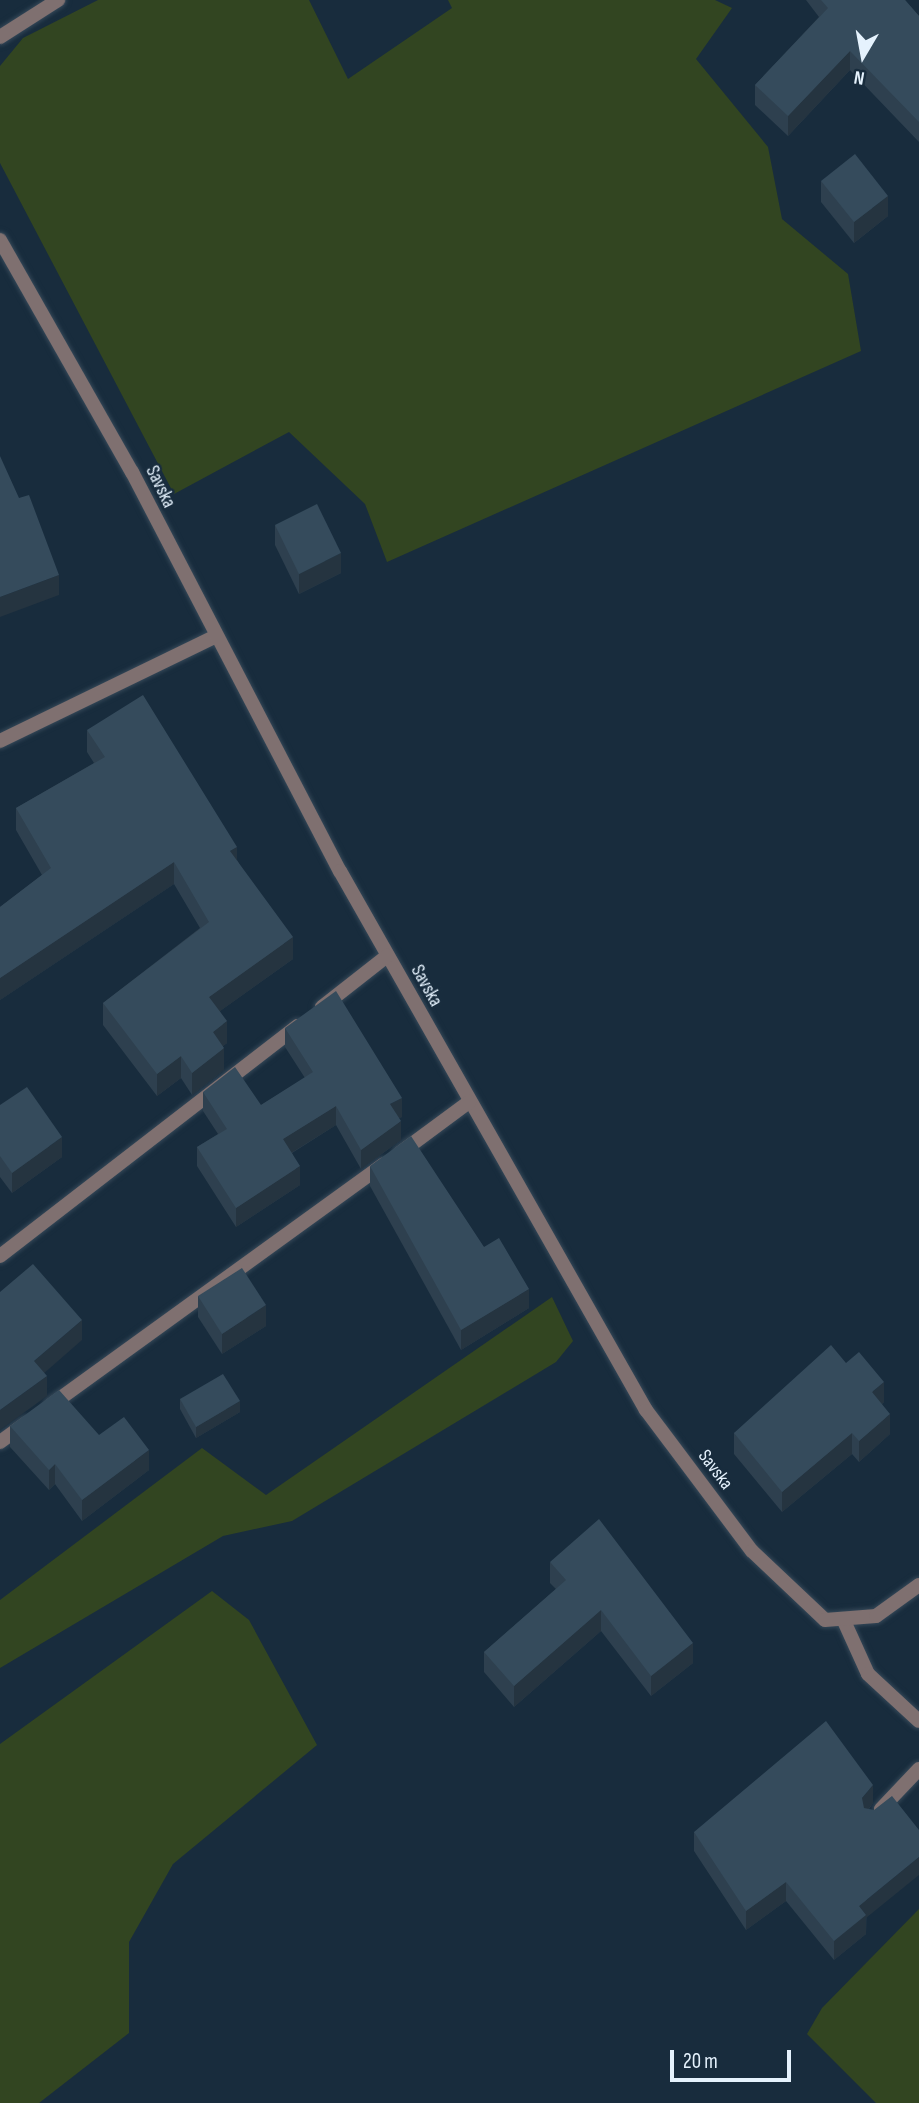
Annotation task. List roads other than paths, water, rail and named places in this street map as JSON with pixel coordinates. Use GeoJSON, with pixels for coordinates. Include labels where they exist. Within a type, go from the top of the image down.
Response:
{"type":"FeatureCollection","features":[{"type":"Feature","properties":{"kind":"street"},"geometry":{"type":"LineString","coordinates":[[0,37],[58,0]]}},
{"type":"Feature","properties":{"kind":"street","name":"Savska"},"geometry":{"type":"LineString","coordinates":[[0,240],[387,956],[646,1410],[752,1551],[803,1605],[825,1620],[844,1621],[876,1616],[919,1585]]}},
{"type":"Feature","properties":{"kind":"street"},"geometry":{"type":"LineString","coordinates":[[0,741],[216,636]]}},
{"type":"Feature","properties":{"kind":"street"},"geometry":{"type":"LineString","coordinates":[[0,1256],[387,956]]}},
{"type":"Feature","properties":{"kind":"street"},"geometry":{"type":"LineString","coordinates":[[0,1441],[469,1102]]}},
{"type":"Feature","properties":{"kind":"street"},"geometry":{"type":"LineString","coordinates":[[844,1621],[868,1674],[919,1721]]}},
{"type":"Feature","properties":{"kind":"street"},"geometry":{"type":"LineString","coordinates":[[871,1820],[919,1769]]}}]}
